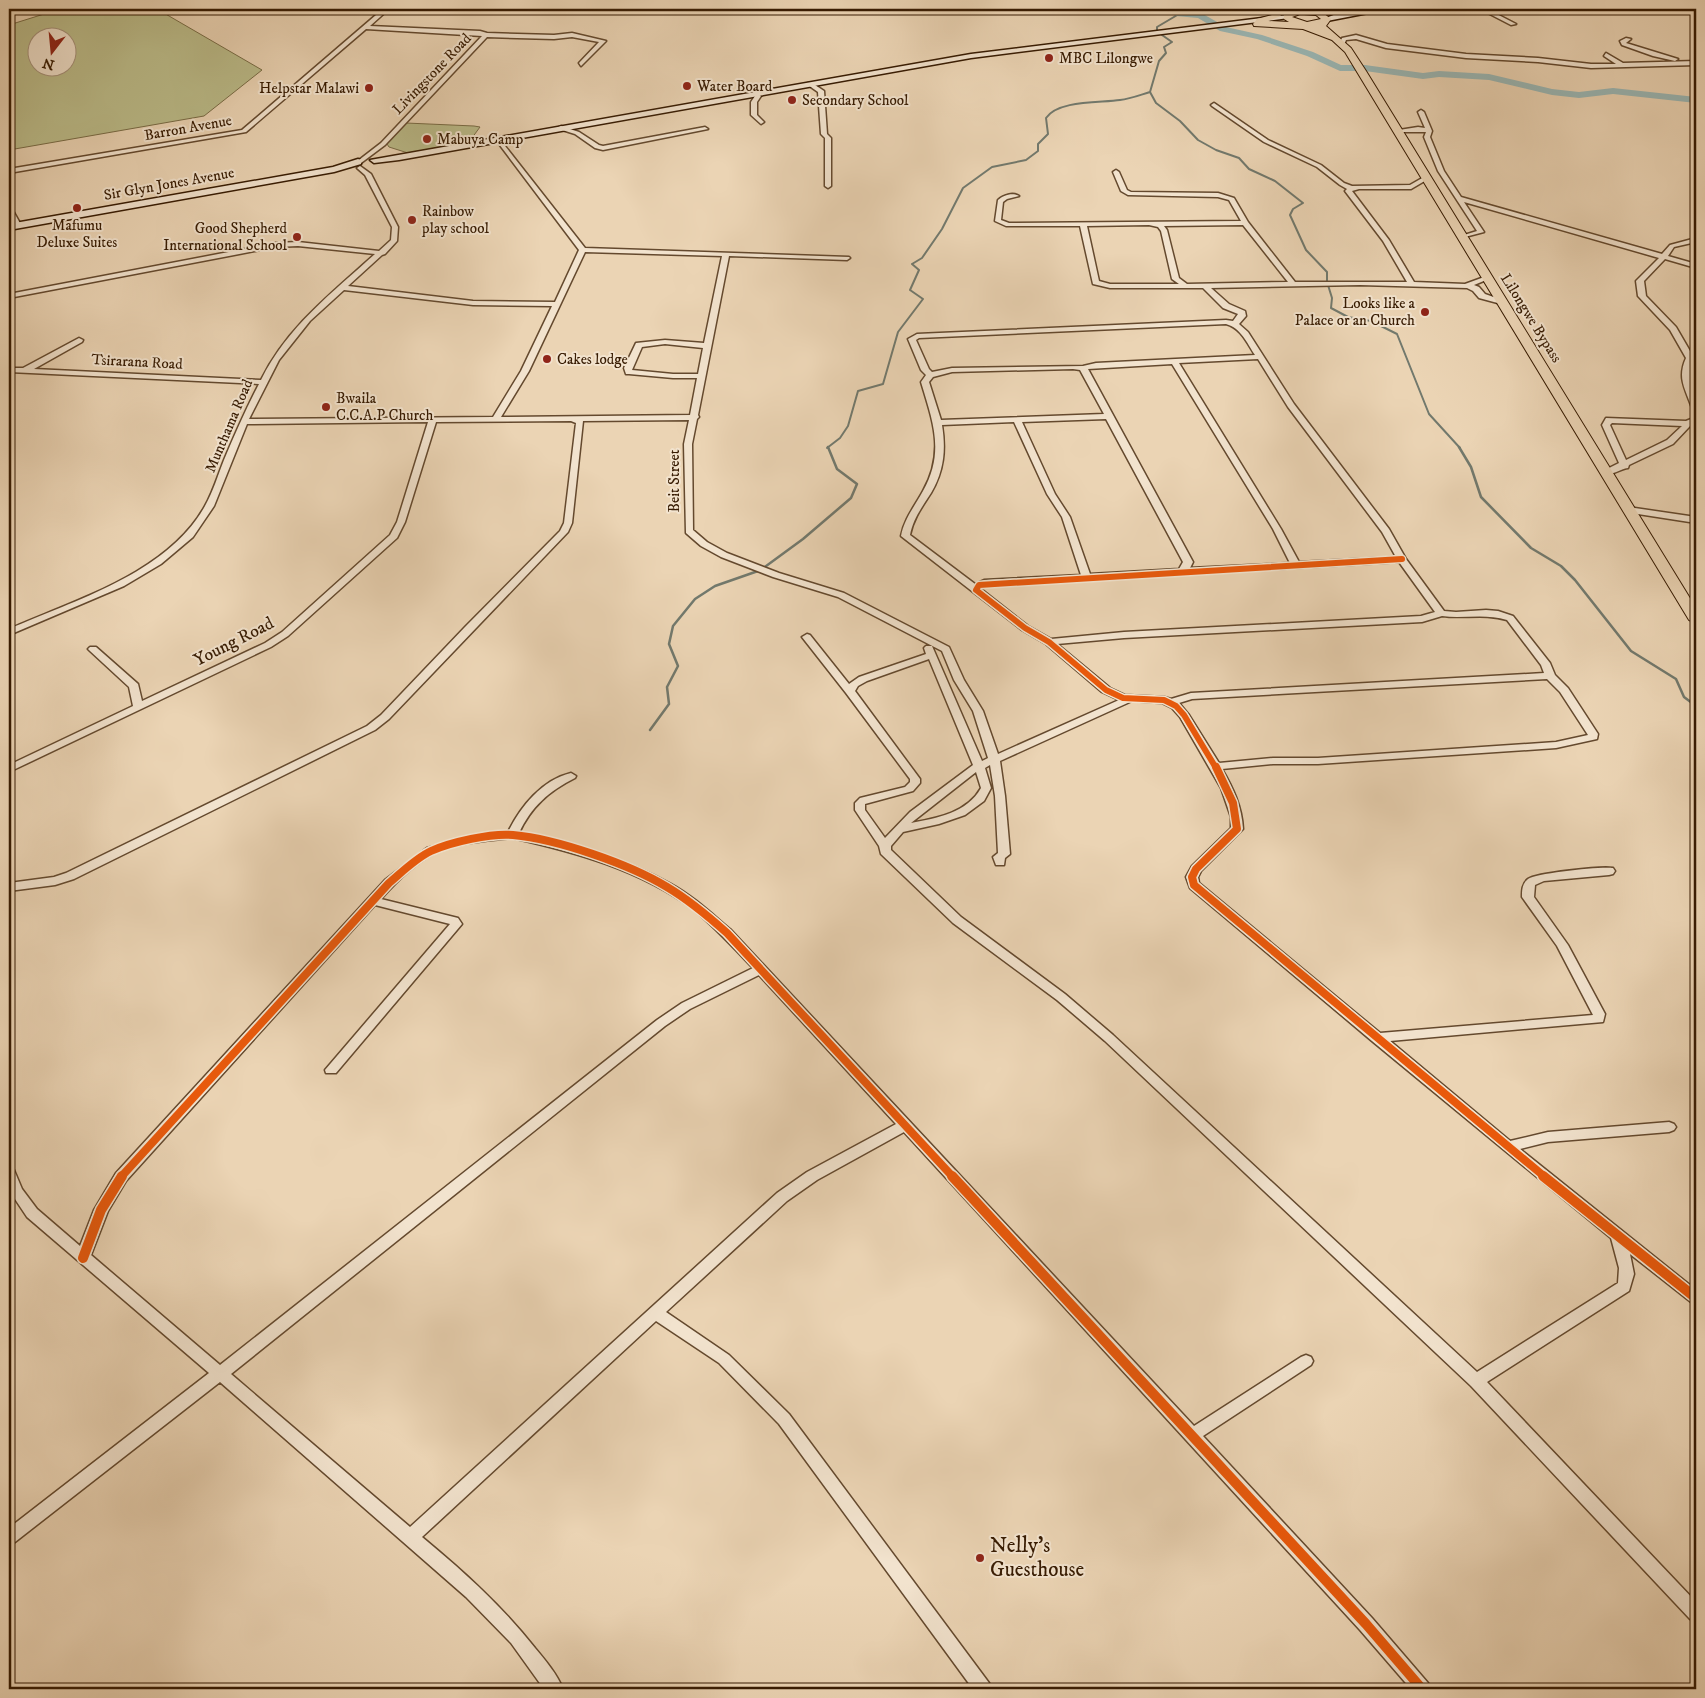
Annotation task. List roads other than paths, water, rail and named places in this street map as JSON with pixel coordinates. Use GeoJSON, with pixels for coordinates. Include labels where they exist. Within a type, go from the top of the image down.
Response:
{"type":"FeatureCollection","features":[{"type":"Feature","properties":{"kind":"main road"},"geometry":{"type":"LineString","coordinates":[[1256,23],[1277,16],[1273,9]]}},
{"type":"Feature","properties":{"kind":"main road"},"geometry":{"type":"LineString","coordinates":[[1278,9],[1286,14]]}},
{"type":"Feature","properties":{"kind":"main road"},"geometry":{"type":"LineString","coordinates":[[1294,9],[1357,11]]}},
{"type":"Feature","properties":{"kind":"main road"},"geometry":{"type":"LineString","coordinates":[[1256,23],[1286,14],[1386,9]]}},
{"type":"Feature","properties":{"kind":"main road"},"geometry":{"type":"LineString","coordinates":[[1256,23],[1326,20],[1372,10]]}},
{"type":"Feature","properties":{"kind":"main road"},"geometry":{"type":"LineString","coordinates":[[1332,36],[1328,26],[1334,20],[1372,10]]}},
{"type":"Feature","properties":{"kind":"main road"},"geometry":{"type":"LineString","coordinates":[[1314,13],[1326,20]]}},
{"type":"Feature","properties":{"kind":"main road","name":"Lilongwe Bypass"},"geometry":{"type":"LineString","coordinates":[[1286,14],[1299,22],[1332,36]]}},
{"type":"Feature","properties":{"kind":"main road","name":"Lilongwe Bypass"},"geometry":{"type":"LineString","coordinates":[[1326,20],[1322,27],[1342,44],[1360,68],[1696,620]]}},
{"type":"Feature","properties":{"kind":"main road"},"geometry":{"type":"LineString","coordinates":[[1256,23],[1303,26],[1342,44]]}},
{"type":"Feature","properties":{"kind":"main road","name":"Sir Glyn Jones Avenue"},"geometry":{"type":"LineString","coordinates":[[13,226],[978,55],[1256,23]]}},
{"type":"Feature","properties":{"kind":"street","name":"Barron Avenue"},"geometry":{"type":"LineString","coordinates":[[9,171],[244,131],[386,9]]}},
{"type":"Feature","properties":{"kind":"street"},"geometry":{"type":"LineString","coordinates":[[1483,9],[1513,24]]}},
{"type":"Feature","properties":{"kind":"street","name":"Livingstone Road"},"geometry":{"type":"LineString","coordinates":[[365,27],[480,32],[486,36],[375,161]]}},
{"type":"Feature","properties":{"kind":"street"},"geometry":{"type":"LineString","coordinates":[[486,36],[554,37],[572,35],[603,40],[581,64]]}},
{"type":"Feature","properties":{"kind":"street"},"geometry":{"type":"LineString","coordinates":[[1342,44],[1344,39],[1352,37],[1386,46],[1472,57],[1538,60],[1591,66],[1696,63]]}},
{"type":"Feature","properties":{"kind":"street"},"geometry":{"type":"LineString","coordinates":[[1628,39],[1623,41],[1624,44],[1641,48],[1657,56],[1696,63]]}},
{"type":"Feature","properties":{"kind":"street"},"geometry":{"type":"LineString","coordinates":[[1606,55],[1623,66]]}},
{"type":"Feature","properties":{"kind":"street"},"geometry":{"type":"LineString","coordinates":[[810,84],[821,91],[821,110],[826,129],[824,134],[828,138],[828,186]]}},
{"type":"Feature","properties":{"kind":"street"},"geometry":{"type":"LineString","coordinates":[[755,94],[758,96],[754,102],[754,115],[760,122]]}},
{"type":"Feature","properties":{"kind":"street"},"geometry":{"type":"LineString","coordinates":[[1214,106],[1266,141],[1319,166],[1342,184],[1351,188],[1413,186],[1433,188]]}},
{"type":"Feature","properties":{"kind":"street"},"geometry":{"type":"LineString","coordinates":[[1421,112],[1429,130],[1427,137],[1441,171],[1462,200],[1481,232],[1463,238]]}},
{"type":"Feature","properties":{"kind":"street"},"geometry":{"type":"LineString","coordinates":[[560,128],[577,133],[597,147],[603,148],[705,130]]}},
{"type":"Feature","properties":{"kind":"street"},"geometry":{"type":"LineString","coordinates":[[1402,130],[1429,130]]}},
{"type":"Feature","properties":{"kind":"street"},"geometry":{"type":"LineString","coordinates":[[498,140],[583,250]]}},
{"type":"Feature","properties":{"kind":"street"},"geometry":{"type":"LineString","coordinates":[[368,174],[375,161]]}},
{"type":"Feature","properties":{"kind":"street","name":"Munthama Road"},"geometry":{"type":"LineString","coordinates":[[9,632],[121,584],[158,562],[181,544],[198,526],[210,506],[244,422],[275,359],[307,318],[394,241],[396,231],[368,174],[360,164]]}},
{"type":"Feature","properties":{"kind":"street"},"geometry":{"type":"LineString","coordinates":[[1116,172],[1124,191],[1130,194],[1218,195],[1230,197],[1245,223],[1292,283]]}},
{"type":"Feature","properties":{"kind":"street"},"geometry":{"type":"LineString","coordinates":[[1413,186],[1426,178]]}},
{"type":"Feature","properties":{"kind":"street"},"geometry":{"type":"LineString","coordinates":[[1351,188],[1349,193],[1386,240],[1412,285]]}},
{"type":"Feature","properties":{"kind":"street"},"geometry":{"type":"LineString","coordinates":[[1016,196],[1000,201],[998,221],[1000,223],[1008,225],[1083,226],[1245,223]]}},
{"type":"Feature","properties":{"kind":"street"},"geometry":{"type":"LineString","coordinates":[[1462,200],[1696,266]]}},
{"type":"Feature","properties":{"kind":"street"},"geometry":{"type":"LineString","coordinates":[[9,209],[13,226]]}},
{"type":"Feature","properties":{"kind":"street"},"geometry":{"type":"LineString","coordinates":[[1157,224],[1164,230],[1176,280],[1184,284]]}},
{"type":"Feature","properties":{"kind":"street"},"geometry":{"type":"LineString","coordinates":[[1083,226],[1095,280],[1099,284],[1184,284],[1205,286],[1292,283],[1469,286],[1476,289],[1482,296],[1502,303]]}},
{"type":"Feature","properties":{"kind":"street"},"geometry":{"type":"LineString","coordinates":[[1606,473],[1625,466],[1670,442],[1692,424],[1696,410],[1685,377],[1685,369],[1690,358],[1673,329],[1642,296],[1640,281],[1672,246],[1696,240]]}},
{"type":"Feature","properties":{"kind":"street"},"geometry":{"type":"LineString","coordinates":[[9,296],[276,245],[298,244],[382,253]]}},
{"type":"Feature","properties":{"kind":"street"},"geometry":{"type":"LineString","coordinates":[[583,250],[847,258]]}},
{"type":"Feature","properties":{"kind":"street"},"geometry":{"type":"LineString","coordinates":[[495,420],[512,395],[583,250]]}},
{"type":"Feature","properties":{"kind":"street","name":"Beit Street"},"geometry":{"type":"LineString","coordinates":[[726,254],[695,417],[688,444],[689,531],[694,537],[724,555],[755,568],[841,595],[946,649],[959,680],[978,711],[994,759],[1000,796],[1004,854],[999,857],[1000,862]]}},
{"type":"Feature","properties":{"kind":"street"},"geometry":{"type":"LineString","coordinates":[[1469,286],[1487,278]]}},
{"type":"Feature","properties":{"kind":"street"},"geometry":{"type":"LineString","coordinates":[[341,286],[473,303],[558,304]]}},
{"type":"Feature","properties":{"kind":"street"},"geometry":{"type":"LineString","coordinates":[[1205,286],[1226,306],[1242,313],[1242,316],[1235,324]]}},
{"type":"Feature","properties":{"kind":"street"},"geometry":{"type":"LineString","coordinates":[[930,375],[925,370],[912,339],[917,336],[1226,322],[1235,324],[1244,332],[1291,404],[1386,531],[1402,560],[1440,613]]}},
{"type":"Feature","properties":{"kind":"street"},"geometry":{"type":"LineString","coordinates":[[25,370],[79,340]]}},
{"type":"Feature","properties":{"kind":"street"},"geometry":{"type":"LineString","coordinates":[[703,376],[642,374],[629,372],[628,368],[639,345],[661,342],[708,346]]}},
{"type":"Feature","properties":{"kind":"street"},"geometry":{"type":"LineString","coordinates":[[1260,357],[1096,365],[1083,368],[952,370],[930,375],[925,382],[938,423],[940,464],[904,536],[1025,628],[1049,642],[1106,690],[1116,696],[1156,699],[1170,703],[1184,715],[1231,797],[1239,820],[1237,829],[1196,869],[1192,877],[1194,885],[1569,1198],[1696,1298]]}},
{"type":"Feature","properties":{"kind":"street"},"geometry":{"type":"LineString","coordinates":[[1174,362],[1277,529],[1296,565]]}},
{"type":"Feature","properties":{"kind":"street"},"geometry":{"type":"LineString","coordinates":[[1083,368],[1188,562],[1188,566],[1182,572]]}},
{"type":"Feature","properties":{"kind":"street","name":"Tsirarana Road"},"geometry":{"type":"LineString","coordinates":[[9,370],[263,382]]}},
{"type":"Feature","properties":{"kind":"street"},"geometry":{"type":"LineString","coordinates":[[938,423],[1110,416]]}},
{"type":"Feature","properties":{"kind":"street"},"geometry":{"type":"LineString","coordinates":[[244,422],[695,417]]}},
{"type":"Feature","properties":{"kind":"street"},"geometry":{"type":"LineString","coordinates":[[9,887],[55,882],[70,876],[251,785],[356,736],[384,717],[564,532],[568,524],[580,422],[571,418]]}},
{"type":"Feature","properties":{"kind":"street","name":"Young Road"},"geometry":{"type":"LineString","coordinates":[[9,769],[278,640],[389,542],[402,522],[432,420]]}},
{"type":"Feature","properties":{"kind":"street"},"geometry":{"type":"LineString","coordinates":[[1625,466],[1606,425],[1609,420],[1692,424]]}},
{"type":"Feature","properties":{"kind":"street"},"geometry":{"type":"LineString","coordinates":[[1018,421],[1052,494],[1066,517],[1086,576]]}},
{"type":"Feature","properties":{"kind":"street"},"geometry":{"type":"LineString","coordinates":[[1628,510],[1696,520]]}},
{"type":"Feature","properties":{"kind":"street"},"geometry":{"type":"LineString","coordinates":[[976,590],[979,585],[984,583],[1402,560]]}},
{"type":"Feature","properties":{"kind":"street"},"geometry":{"type":"LineString","coordinates":[[1049,642],[1124,635],[1422,618],[1440,613],[1456,615],[1493,613],[1510,618],[1546,665],[1550,676],[1564,690],[1594,734],[1592,737],[1556,745],[1318,761],[1273,761],[1214,767]]}},
{"type":"Feature","properties":{"kind":"street"},"geometry":{"type":"LineString","coordinates":[[899,829],[942,820],[978,802],[986,788],[979,766],[932,655],[924,642],[908,629]]}},
{"type":"Feature","properties":{"kind":"street"},"geometry":{"type":"LineString","coordinates":[[807,637],[850,691],[915,779],[915,783],[909,789],[864,800],[860,803],[860,810],[885,846],[888,854],[957,920],[1061,998],[1109,1038],[1476,1381],[1696,1614]]}},
{"type":"Feature","properties":{"kind":"street"},"geometry":{"type":"LineString","coordinates":[[93,649],[134,686],[138,708]]}},
{"type":"Feature","properties":{"kind":"street"},"geometry":{"type":"LineString","coordinates":[[850,691],[863,679],[932,655]]}},
{"type":"Feature","properties":{"kind":"street"},"geometry":{"type":"LineString","coordinates":[[1170,703],[1191,696],[1550,676]]}},
{"type":"Feature","properties":{"kind":"street"},"geometry":{"type":"LineString","coordinates":[[885,846],[899,829],[932,799],[979,766],[1083,717],[1129,698]]}},
{"type":"Feature","properties":{"kind":"street"},"geometry":{"type":"LineString","coordinates":[[512,835],[525,809],[537,795],[571,776]]}},
{"type":"Feature","properties":{"kind":"street"},"geometry":{"type":"LineString","coordinates":[[83,1258],[101,1210],[121,1177],[374,901],[408,867],[431,851],[468,840],[512,835],[564,846],[612,862],[666,886],[697,907],[762,970],[904,1126],[1366,1624],[1422,1689]]}},
{"type":"Feature","properties":{"kind":"street"},"geometry":{"type":"LineString","coordinates":[[1376,1038],[1599,1019],[1599,1014],[1569,956],[1528,897],[1527,890],[1529,884],[1534,880],[1544,877],[1609,871]]}},
{"type":"Feature","properties":{"kind":"street"},"geometry":{"type":"LineString","coordinates":[[330,1070],[456,924],[454,921],[374,901]]}},
{"type":"Feature","properties":{"kind":"street"},"geometry":{"type":"LineString","coordinates":[[9,1537],[221,1373],[661,1023],[686,1006],[762,970]]}},
{"type":"Feature","properties":{"kind":"street"},"geometry":{"type":"LineString","coordinates":[[410,1538],[782,1197],[812,1176],[904,1126]]}},
{"type":"Feature","properties":{"kind":"street"},"geometry":{"type":"LineString","coordinates":[[1509,1146],[1548,1137],[1669,1127]]}},
{"type":"Feature","properties":{"kind":"street"},"geometry":{"type":"LineString","coordinates":[[9,1174],[26,1206],[83,1258],[221,1373],[410,1538],[496,1616],[554,1689]]}},
{"type":"Feature","properties":{"kind":"street"},"geometry":{"type":"LineString","coordinates":[[1476,1381],[1624,1286],[1628,1279],[1628,1269],[1617,1235]]}},
{"type":"Feature","properties":{"kind":"street"},"geometry":{"type":"LineString","coordinates":[[656,1313],[724,1359],[784,1419],[983,1689]]}},
{"type":"Feature","properties":{"kind":"street"},"geometry":{"type":"LineString","coordinates":[[1192,1435],[1306,1361]]}},
{"type":"Feature","properties":{"kind":"waterway"},"geometry":{"type":"LineString","coordinates":[[9,14],[28,9]]}},
{"type":"Feature","properties":{"kind":"waterway"},"geometry":{"type":"LineString","coordinates":[[1169,9],[1179,14],[1200,16],[1223,29],[1259,37],[1310,54],[1340,68],[1365,68],[1389,73],[1423,76],[1439,74],[1489,77],[1552,92],[1579,95],[1613,91],[1696,100]]}},
{"type":"Feature","properties":{"kind":"waterway"},"geometry":{"type":"LineString","coordinates":[[1157,32],[1157,27],[1179,14]]}},
{"type":"Feature","properties":{"kind":"waterway"},"geometry":{"type":"LineString","coordinates":[[1150,92],[1159,61],[1166,53],[1164,47],[1172,42],[1162,35]]}},
{"type":"Feature","properties":{"kind":"waterway"},"geometry":{"type":"LineString","coordinates":[[828,447],[840,438],[848,426],[858,391],[883,384],[898,332],[923,299],[910,290],[919,270],[912,264],[922,258],[942,229],[963,188],[992,167],[1026,160],[1038,151],[1038,144],[1048,134],[1046,118],[1052,112],[1069,105],[1124,99],[1150,92]]}},
{"type":"Feature","properties":{"kind":"waterway"},"geometry":{"type":"LineString","coordinates":[[1150,92],[1156,103],[1180,121],[1198,140],[1216,150],[1239,158],[1249,169],[1275,181],[1303,203],[1293,209],[1290,215],[1306,250],[1327,272],[1327,283]]}},
{"type":"Feature","properties":{"kind":"waterway"},"geometry":{"type":"LineString","coordinates":[[1328,285],[1332,298],[1331,308],[1348,317],[1371,321],[1397,334],[1429,414],[1460,448]]}},
{"type":"Feature","properties":{"kind":"waterway"},"geometry":{"type":"LineString","coordinates":[[762,569],[803,539],[851,498],[857,484],[837,469],[828,447]]}},
{"type":"Feature","properties":{"kind":"waterway"},"geometry":{"type":"LineString","coordinates":[[1459,447],[1471,467],[1481,497],[1531,548],[1561,566],[1575,580],[1631,651],[1676,679],[1684,697],[1696,706]]}},
{"type":"Feature","properties":{"kind":"waterway"},"geometry":{"type":"LineString","coordinates":[[650,730],[669,704],[667,687],[678,666],[669,644],[673,626],[695,599],[715,586],[758,571]]}},
{"type":"Feature","properties":{"kind":"place","name":"MBC Lilongwe"},"geometry":{"type":"Point","coordinates":[1049,58]}},
{"type":"Feature","properties":{"kind":"place","name":"Water Board"},"geometry":{"type":"Point","coordinates":[687,86]}},
{"type":"Feature","properties":{"kind":"place","name":"Helpstar Malawi"},"geometry":{"type":"Point","coordinates":[369,88]}},
{"type":"Feature","properties":{"kind":"place","name":"Secondary School"},"geometry":{"type":"Point","coordinates":[792,100]}},
{"type":"Feature","properties":{"kind":"place","name":"Mabuya Camp"},"geometry":{"type":"Point","coordinates":[427,139]}},
{"type":"Feature","properties":{"kind":"place","name":"Mafumu Deluxe Suites"},"geometry":{"type":"Point","coordinates":[77,208]}},
{"type":"Feature","properties":{"kind":"place","name":"Rainbow play school"},"geometry":{"type":"Point","coordinates":[412,220]}},
{"type":"Feature","properties":{"kind":"place","name":"Good Shepherd International School"},"geometry":{"type":"Point","coordinates":[297,237]}},
{"type":"Feature","properties":{"kind":"place","name":"Looks like a Palace or an Church"},"geometry":{"type":"Point","coordinates":[1425,312]}},
{"type":"Feature","properties":{"kind":"place","name":"Cakes lodge"},"geometry":{"type":"Point","coordinates":[547,359]}},
{"type":"Feature","properties":{"kind":"place","name":"Bwaila C.C.A.P Church"},"geometry":{"type":"Point","coordinates":[326,407]}},
{"type":"Feature","properties":{"kind":"place","name":"Nelly's Guesthouse"},"geometry":{"type":"Point","coordinates":[980,1558]}}]}
